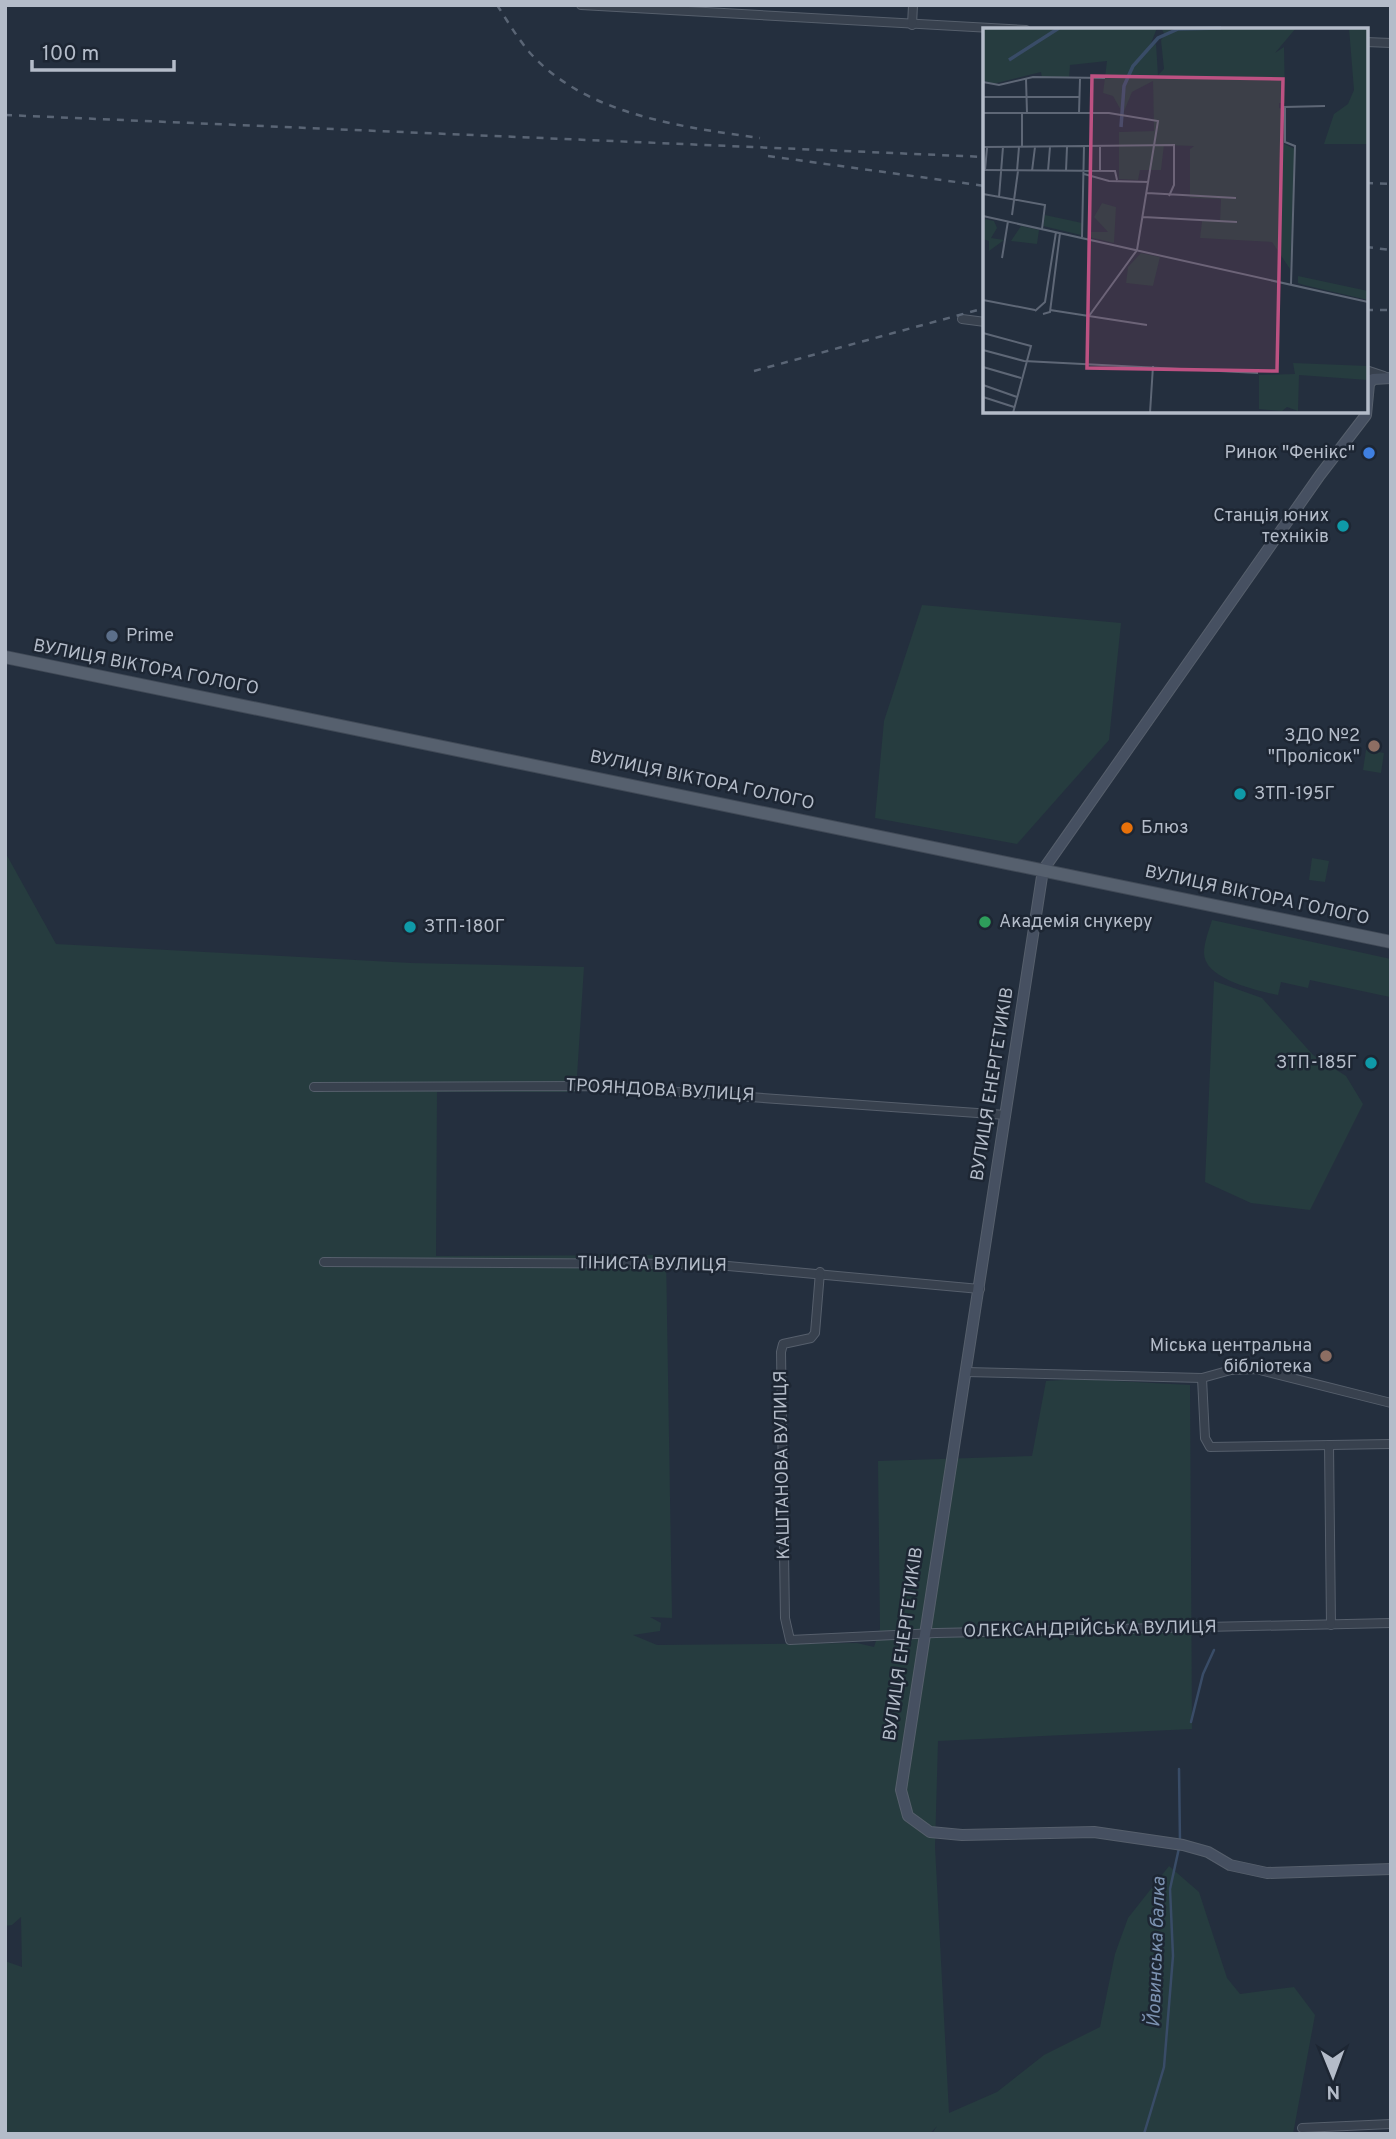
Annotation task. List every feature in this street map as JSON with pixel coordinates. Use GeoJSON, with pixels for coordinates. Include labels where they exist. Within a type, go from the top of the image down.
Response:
{"type":"FeatureCollection","features":[{"type":"Feature","properties":{"kind":"main road","name":"ВУЛИЦЯ ВІКТОРА ГОЛОГО"},"geometry":{"type":"LineString","coordinates":[[5,657],[1391,942]]}},
{"type":"Feature","properties":{"kind":"street"},"geometry":{"type":"LineString","coordinates":[[581,5],[983,28]]}},
{"type":"Feature","properties":{"kind":"street"},"geometry":{"type":"LineString","coordinates":[[912,5],[912,25]]}},
{"type":"Feature","properties":{"kind":"street"},"geometry":{"type":"LineString","coordinates":[[1368,42],[1391,43]]}},
{"type":"Feature","properties":{"kind":"street"},"geometry":{"type":"LineString","coordinates":[[962,319],[983,322]]}},
{"type":"Feature","properties":{"kind":"street"},"geometry":{"type":"LineString","coordinates":[[1368,371],[1389,378]]}},
{"type":"Feature","properties":{"kind":"street","name":"ВУЛИЦЯ ЕНЕРГЕТИКІВ"},"geometry":{"type":"LineString","coordinates":[[1368,384],[1373,379],[1389,378]]}},
{"type":"Feature","properties":{"kind":"street","name":"ВУЛИЦЯ ЕНЕРГЕТИКІВ"},"geometry":{"type":"LineString","coordinates":[[1366,413],[1043,870],[901,1790],[902,1804],[917,1826],[943,1834],[1094,1832],[1183,1845],[1208,1853],[1230,1865],[1267,1873],[1391,1869]]}},
{"type":"Feature","properties":{"kind":"street","name":"ТРОЯНДОВА ВУЛИЦЯ"},"geometry":{"type":"LineString","coordinates":[[314,1087],[592,1086],[1006,1115]]}},
{"type":"Feature","properties":{"kind":"street","name":"ТІНИСТА ВУЛИЦЯ"},"geometry":{"type":"LineString","coordinates":[[324,1262],[706,1264],[820,1272],[980,1289]]}},
{"type":"Feature","properties":{"kind":"street","name":"КАШТАНОВА ВУЛИЦЯ"},"geometry":{"type":"LineString","coordinates":[[790,1640],[785,1618],[781,1352],[783,1344],[811,1338],[815,1333],[820,1272]]}},
{"type":"Feature","properties":{"kind":"street"},"geometry":{"type":"LineString","coordinates":[[966,1372],[1202,1378],[1231,1370],[1256,1369],[1391,1403]]}},
{"type":"Feature","properties":{"kind":"street"},"geometry":{"type":"LineString","coordinates":[[1202,1378],[1205,1438],[1210,1447],[1391,1444]]}},
{"type":"Feature","properties":{"kind":"street"},"geometry":{"type":"LineString","coordinates":[[1329,1445],[1331,1625]]}},
{"type":"Feature","properties":{"kind":"street","name":"ОЛЕКСАНДРІЙСЬКА ВУЛИЦЯ"},"geometry":{"type":"LineString","coordinates":[[790,1640],[1391,1623]]}},
{"type":"Feature","properties":{"kind":"street"},"geometry":{"type":"LineString","coordinates":[[1302,2128],[1391,2124]]}},
{"type":"Feature","properties":{"kind":"green space"},"geometry":{"type":"Polygon","coordinates":[[[922,605],[1121,623],[1109,740],[1017,844],[875,818],[884,721],[922,605]]]}},
{"type":"Feature","properties":{"kind":"green space"},"geometry":{"type":"Polygon","coordinates":[[[1366,750],[1384,753],[1381,773],[1363,770],[1366,750]]]}},
{"type":"Feature","properties":{"kind":"green space"},"geometry":{"type":"Polygon","coordinates":[[[5,852],[56,944],[411,963],[584,967],[576,1092],[437,1092],[436,1256],[666,1255],[672,1618],[650,1617],[661,1623],[660,1631],[633,1635],[657,1645],[857,1643],[874,1647],[880,1629],[878,1461],[1032,1456],[1046,1381],[1079,1379],[1190,1385],[1192,1729],[938,1741],[935,1847],[949,2113],[997,2092],[1044,2055],[1100,2027],[1115,1954],[1128,1918],[1169,1866],[1199,1892],[1227,1978],[1240,1994],[1294,1987],[1315,2015],[1293,2134],[932,2134],[937,2126],[930,2134],[5,2134],[5,1961],[22,1967],[21,1917],[12,1925],[5,1926],[5,852]]]}},
{"type":"Feature","properties":{"kind":"green space"},"geometry":{"type":"Polygon","coordinates":[[[1312,858],[1329,861],[1325,882],[1309,880],[1312,858]]]}},
{"type":"Feature","properties":{"kind":"green space"},"geometry":{"type":"Polygon","coordinates":[[[1212,920],[1391,959],[1390,997],[1310,980],[1308,988],[1281,982],[1278,995],[1222,977],[1206,962],[1204,953],[1212,920]]]}},
{"type":"Feature","properties":{"kind":"green space"},"geometry":{"type":"Polygon","coordinates":[[[1214,981],[1262,998],[1313,1055],[1346,1076],[1363,1104],[1310,1210],[1251,1203],[1205,1182],[1214,981]]]}},
{"type":"Feature","properties":{"kind":"waterway","name":"Йовинська балка"},"geometry":{"type":"LineString","coordinates":[[1191,1722],[1203,1674],[1214,1650]]}},
{"type":"Feature","properties":{"kind":"waterway","name":"Йовинська балка"},"geometry":{"type":"LineString","coordinates":[[1179,1769],[1180,1842]]}},
{"type":"Feature","properties":{"kind":"waterway","name":"Йовинська балка"},"geometry":{"type":"LineString","coordinates":[[1144,2134],[1164,2067],[1173,1956],[1170,1889],[1179,1848]]}},
{"type":"Feature","properties":{"kind":"railway"},"geometry":{"type":"LineString","coordinates":[[497,5],[531,54],[554,75],[579,91],[637,115],[699,129],[760,138]]}},
{"type":"Feature","properties":{"kind":"railway"},"geometry":{"type":"LineString","coordinates":[[5,115],[983,157]]}},
{"type":"Feature","properties":{"kind":"railway"},"geometry":{"type":"LineString","coordinates":[[768,156],[983,186]]}},
{"type":"Feature","properties":{"kind":"railway"},"geometry":{"type":"LineString","coordinates":[[1368,183],[1391,184]]}},
{"type":"Feature","properties":{"kind":"railway"},"geometry":{"type":"LineString","coordinates":[[1368,247],[1391,250]]}},
{"type":"Feature","properties":{"kind":"railway"},"geometry":{"type":"LineString","coordinates":[[754,371],[983,309]]}},
{"type":"Feature","properties":{"kind":"railway"},"geometry":{"type":"LineString","coordinates":[[1368,310],[1391,310]]}},
{"type":"Feature","properties":{"kind":"place","name":"Ринок \"Фенікс\""},"geometry":{"type":"Point","coordinates":[1369,453]}},
{"type":"Feature","properties":{"kind":"place","name":"Станція юних техніків"},"geometry":{"type":"Point","coordinates":[1343,526]}},
{"type":"Feature","properties":{"kind":"place","name":"Prime"},"geometry":{"type":"Point","coordinates":[112,636]}},
{"type":"Feature","properties":{"kind":"place","name":"ЗДО №2 \"Пролісок\""},"geometry":{"type":"Point","coordinates":[1374,746]}},
{"type":"Feature","properties":{"kind":"place","name":"ЗТП-195Г"},"geometry":{"type":"Point","coordinates":[1240,794]}},
{"type":"Feature","properties":{"kind":"place","name":"Блюз"},"geometry":{"type":"Point","coordinates":[1127,828]}},
{"type":"Feature","properties":{"kind":"place","name":"Академія снукеру"},"geometry":{"type":"Point","coordinates":[985,922]}},
{"type":"Feature","properties":{"kind":"place","name":"ЗТП-180Г"},"geometry":{"type":"Point","coordinates":[410,927]}},
{"type":"Feature","properties":{"kind":"place","name":"ЗТП-185Г"},"geometry":{"type":"Point","coordinates":[1371,1063]}},
{"type":"Feature","properties":{"kind":"place","name":"Міська центральна бібліотека"},"geometry":{"type":"Point","coordinates":[1326,1356]}}]}
